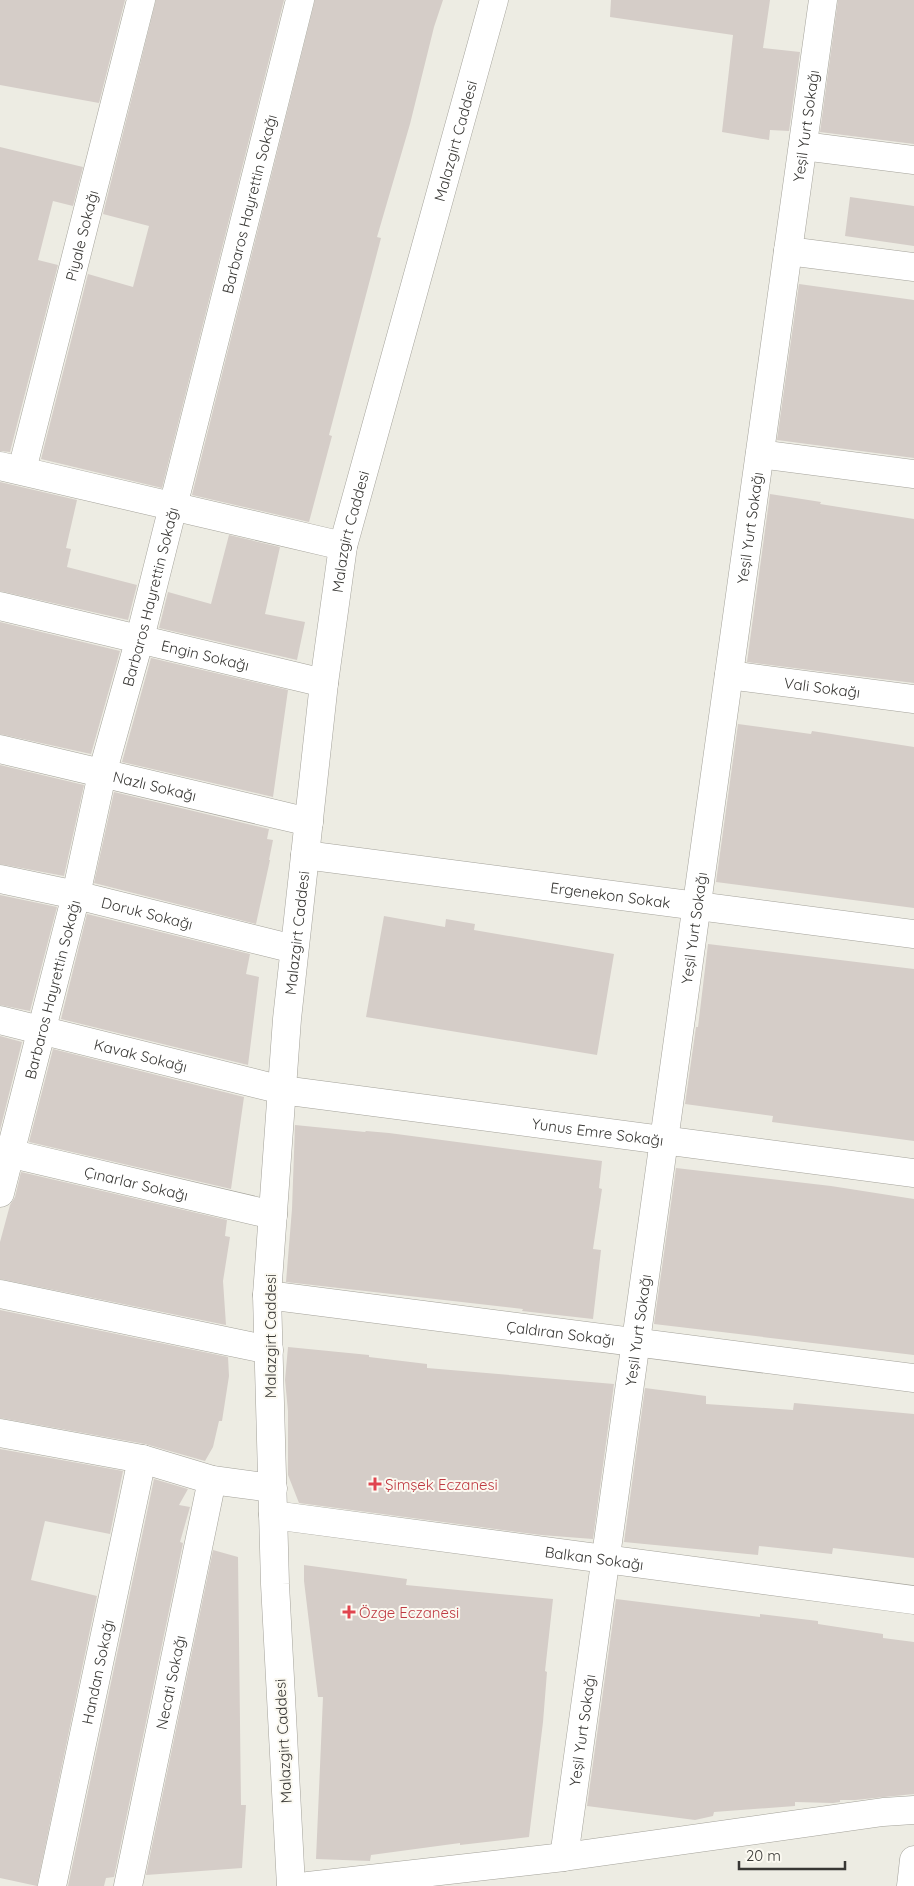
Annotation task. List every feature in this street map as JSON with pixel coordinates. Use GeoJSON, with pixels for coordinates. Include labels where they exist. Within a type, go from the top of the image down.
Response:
{"type":"FeatureCollection","features":[{"type":"Feature","properties":{"kind":"street","name":"Piyale Sokağı"},"geometry":{"type":"LineString","coordinates":[[11,468],[141,0]]}},
{"type":"Feature","properties":{"kind":"street","name":"Barbaros Hayrettin Sokağı"},"geometry":{"type":"LineString","coordinates":[[0,1193],[5,1152],[42,1029],[76,895],[102,774],[140,638],[300,0]]}},
{"type":"Feature","properties":{"kind":"street","name":"Malazgirt Caddesi"},"geometry":{"type":"LineString","coordinates":[[291,1886],[273,1515],[267,1294],[287,1019],[294,949],[324,683],[343,546],[494,0]]}},
{"type":"Feature","properties":{"kind":"street","name":"Yeşil Yurt Sokağı"},"geometry":{"type":"LineString","coordinates":[[564,1857],[823,0]]}},
{"type":"Feature","properties":{"kind":"street"},"geometry":{"type":"LineString","coordinates":[[803,146],[914,160]]}},
{"type":"Feature","properties":{"kind":"street"},"geometry":{"type":"LineString","coordinates":[[788,251],[914,267]]}},
{"type":"Feature","properties":{"kind":"street"},"geometry":{"type":"LineString","coordinates":[[760,454],[914,474]]}},
{"type":"Feature","properties":{"kind":"street"},"geometry":{"type":"LineString","coordinates":[[11,468],[343,546]]}},
{"type":"Feature","properties":{"kind":"street","name":"Engin Sokağı"},"geometry":{"type":"LineString","coordinates":[[0,606],[324,683]]}},
{"type":"Feature","properties":{"kind":"street","name":"Vali Sokağı"},"geometry":{"type":"LineString","coordinates":[[729,676],[914,699]]}},
{"type":"Feature","properties":{"kind":"street","name":"Nazlı Sokağı"},"geometry":{"type":"LineString","coordinates":[[0,749],[309,822]]}},
{"type":"Feature","properties":{"kind":"street","name":"Ergenekon Sokak"},"geometry":{"type":"LineString","coordinates":[[305,855],[914,934]]}},
{"type":"Feature","properties":{"kind":"street","name":"Doruk Sokağı"},"geometry":{"type":"LineString","coordinates":[[0,879],[76,895],[294,949]]}},
{"type":"Feature","properties":{"kind":"street","name":"Kavak Sokağı"},"geometry":{"type":"LineString","coordinates":[[0,1020],[282,1090]]}},
{"type":"Feature","properties":{"kind":"street","name":"Yunus Emre Sokağı"},"geometry":{"type":"LineString","coordinates":[[282,1090],[914,1174]]}},
{"type":"Feature","properties":{"kind":"street","name":"Çınarlar Sokağı"},"geometry":{"type":"LineString","coordinates":[[5,1152],[273,1215]]}},
{"type":"Feature","properties":{"kind":"street"},"geometry":{"type":"LineString","coordinates":[[0,1294],[269,1350]]}},
{"type":"Feature","properties":{"kind":"street","name":"Çaldıran Sokağı"},"geometry":{"type":"LineString","coordinates":[[267,1294],[914,1378]]}},
{"type":"Feature","properties":{"kind":"street"},"geometry":{"type":"LineString","coordinates":[[0,1433],[142,1459],[212,1480],[272,1488]]}},
{"type":"Feature","properties":{"kind":"street","name":"Handan Sokağı"},"geometry":{"type":"LineString","coordinates":[[52,1886],[142,1459]]}},
{"type":"Feature","properties":{"kind":"street","name":"Necati Sokağı"},"geometry":{"type":"LineString","coordinates":[[128,1886],[212,1480]]}},
{"type":"Feature","properties":{"kind":"street","name":"Balkan Sokağı"},"geometry":{"type":"LineString","coordinates":[[273,1515],[914,1600]]}},
{"type":"Feature","properties":{"kind":"street"},"geometry":{"type":"LineString","coordinates":[[308,1886],[507,1875],[564,1857],[883,1812],[914,1810]]}},
{"type":"Feature","properties":{"kind":"street"},"geometry":{"type":"LineString","coordinates":[[911,1886],[914,1860]]}},
{"type":"Feature","properties":{"kind":"building"},"geometry":{"type":"Polygon","coordinates":[[[0,0],[125,0],[99,103],[0,85],[0,0]]]}},
{"type":"Feature","properties":{"kind":"building"},"geometry":{"type":"Polygon","coordinates":[[[156,0],[284,0],[162,488],[41,459],[88,274],[133,287],[149,226],[103,214],[156,0]]]}},
{"type":"Feature","properties":{"kind":"building"},"geometry":{"type":"Polygon","coordinates":[[[315,0],[443,0],[377,237],[381,238],[329,435],[332,436],[309,522],[192,495],[315,0]]]}},
{"type":"Feature","properties":{"kind":"building"},"geometry":{"type":"Polygon","coordinates":[[[611,0],[770,0],[763,48],[800,52],[789,131],[770,130],[769,140],[722,132],[733,35],[610,17],[611,0]]]}},
{"type":"Feature","properties":{"kind":"building"},"geometry":{"type":"Polygon","coordinates":[[[838,0],[914,0],[914,144],[820,132],[838,0]]]}},
{"type":"Feature","properties":{"kind":"building"},"geometry":{"type":"Polygon","coordinates":[[[0,147],[83,167],[73,206],[53,201],[38,260],[58,265],[10,452],[0,451],[0,147]]]}},
{"type":"Feature","properties":{"kind":"building"},"geometry":{"type":"Polygon","coordinates":[[[850,197],[914,206],[914,246],[845,236],[850,197]]]}},
{"type":"Feature","properties":{"kind":"building"},"geometry":{"type":"Polygon","coordinates":[[[799,284],[914,300],[914,458],[777,440],[799,284]]]}},
{"type":"Feature","properties":{"kind":"building"},"geometry":{"type":"Polygon","coordinates":[[[0,482],[77,500],[66,548],[71,549],[67,567],[137,585],[128,620],[0,591],[0,482]]]}},
{"type":"Feature","properties":{"kind":"building"},"geometry":{"type":"Polygon","coordinates":[[[770,494],[914,519],[914,683],[747,662],[770,494]]]}},
{"type":"Feature","properties":{"kind":"building"},"geometry":{"type":"Polygon","coordinates":[[[229,535],[280,547],[265,614],[305,622],[297,660],[159,628],[168,592],[211,604],[229,535]]]}},
{"type":"Feature","properties":{"kind":"building"},"geometry":{"type":"Polygon","coordinates":[[[0,622],[120,651],[91,754],[0,734],[0,622]]]}},
{"type":"Feature","properties":{"kind":"building"},"geometry":{"type":"Polygon","coordinates":[[[151,658],[288,690],[273,797],[122,762],[151,658]]]}},
{"type":"Feature","properties":{"kind":"building"},"geometry":{"type":"Polygon","coordinates":[[[738,724],[811,734],[812,731],[914,747],[914,908],[716,882],[738,724]]]}},
{"type":"Feature","properties":{"kind":"building"},"geometry":{"type":"Polygon","coordinates":[[[0,765],[84,785],[64,876],[0,864],[0,765]]]}},
{"type":"Feature","properties":{"kind":"building"},"geometry":{"type":"Polygon","coordinates":[[[114,792],[269,829],[267,839],[273,840],[256,924],[94,883],[114,792]]]}},
{"type":"Feature","properties":{"kind":"building"},"geometry":{"type":"Polygon","coordinates":[[[0,895],[57,907],[30,1011],[0,1005],[0,895]]]}},
{"type":"Feature","properties":{"kind":"building"},"geometry":{"type":"Polygon","coordinates":[[[87,914],[250,954],[246,974],[259,977],[248,1065],[61,1019],[87,914]]]}},
{"type":"Feature","properties":{"kind":"building"},"geometry":{"type":"Polygon","coordinates":[[[384,916],[445,927],[446,919],[475,924],[474,930],[614,954],[597,1055],[366,1017],[384,916]]]}},
{"type":"Feature","properties":{"kind":"building"},"geometry":{"type":"Polygon","coordinates":[[[708,944],[914,969],[914,1141],[772,1122],[773,1116],[685,1104],[696,1027],[698,1027],[708,944]]]}},
{"type":"Feature","properties":{"kind":"building"},"geometry":{"type":"Polygon","coordinates":[[[0,1036],[22,1042],[0,1130],[0,1036]]]}},
{"type":"Feature","properties":{"kind":"building"},"geometry":{"type":"Polygon","coordinates":[[[53,1049],[244,1097],[231,1189],[29,1142],[53,1049]]]}},
{"type":"Feature","properties":{"kind":"building"},"geometry":{"type":"Polygon","coordinates":[[[295,1125],[389,1133],[602,1161],[599,1188],[602,1189],[593,1249],[601,1250],[593,1319],[522,1311],[523,1309],[286,1282],[292,1209],[295,1125]]]}},
{"type":"Feature","properties":{"kind":"building"},"geometry":{"type":"Polygon","coordinates":[[[676,1168],[831,1186],[914,1199],[914,1355],[654,1324],[676,1168]]]}},
{"type":"Feature","properties":{"kind":"building"},"geometry":{"type":"Polygon","coordinates":[[[21,1172],[227,1220],[225,1236],[230,1237],[223,1281],[226,1325],[0,1279],[0,1242],[21,1172]]]}},
{"type":"Feature","properties":{"kind":"building"},"geometry":{"type":"Polygon","coordinates":[[[0,1310],[228,1357],[229,1376],[222,1421],[219,1421],[213,1447],[205,1461],[145,1444],[0,1418],[0,1310]]]}},
{"type":"Feature","properties":{"kind":"building"},"geometry":{"type":"Polygon","coordinates":[[[288,1347],[369,1355],[369,1357],[427,1364],[427,1368],[614,1384],[593,1539],[541,1535],[299,1503],[288,1475],[288,1411],[285,1380],[288,1347]]]}},
{"type":"Feature","properties":{"kind":"building"},"geometry":{"type":"Polygon","coordinates":[[[645,1388],[706,1396],[706,1404],[793,1410],[794,1403],[914,1414],[914,1558],[833,1548],[832,1554],[759,1546],[758,1555],[624,1542],[645,1388]]]}},
{"type":"Feature","properties":{"kind":"building"},"geometry":{"type":"Polygon","coordinates":[[[0,1449],[123,1471],[110,1534],[45,1521],[31,1580],[97,1596],[37,1886],[0,1878],[0,1449]]]}},
{"type":"Feature","properties":{"kind":"building"},"geometry":{"type":"Polygon","coordinates":[[[154,1479],[188,1489],[179,1505],[190,1507],[180,1542],[183,1543],[114,1877],[106,1878],[104,1886],[68,1886],[154,1479]]]}},
{"type":"Feature","properties":{"kind":"building"},"geometry":{"type":"Polygon","coordinates":[[[213,1550],[238,1557],[241,1805],[246,1805],[242,1868],[146,1875],[213,1550]]]}},
{"type":"Feature","properties":{"kind":"building"},"geometry":{"type":"Polygon","coordinates":[[[304,1565],[407,1579],[406,1585],[553,1599],[545,1671],[547,1672],[543,1722],[529,1837],[460,1845],[460,1843],[371,1855],[370,1861],[316,1859],[323,1697],[318,1697],[304,1581],[304,1565]]]}},
{"type":"Feature","properties":{"kind":"building"},"geometry":{"type":"Polygon","coordinates":[[[616,1599],[760,1617],[760,1614],[818,1621],[818,1624],[883,1634],[883,1638],[914,1642],[914,1794],[840,1800],[840,1802],[833,1803],[795,1802],[795,1806],[714,1812],[713,1816],[695,1820],[587,1806],[616,1599]]]}},
{"type":"Feature","properties":{"kind":"place","name":"Şimşek Eczanesi"},"geometry":{"type":"Point","coordinates":[375,1484]}},
{"type":"Feature","properties":{"kind":"place","name":"Özge Eczanesi"},"geometry":{"type":"Point","coordinates":[349,1612]}}]}
